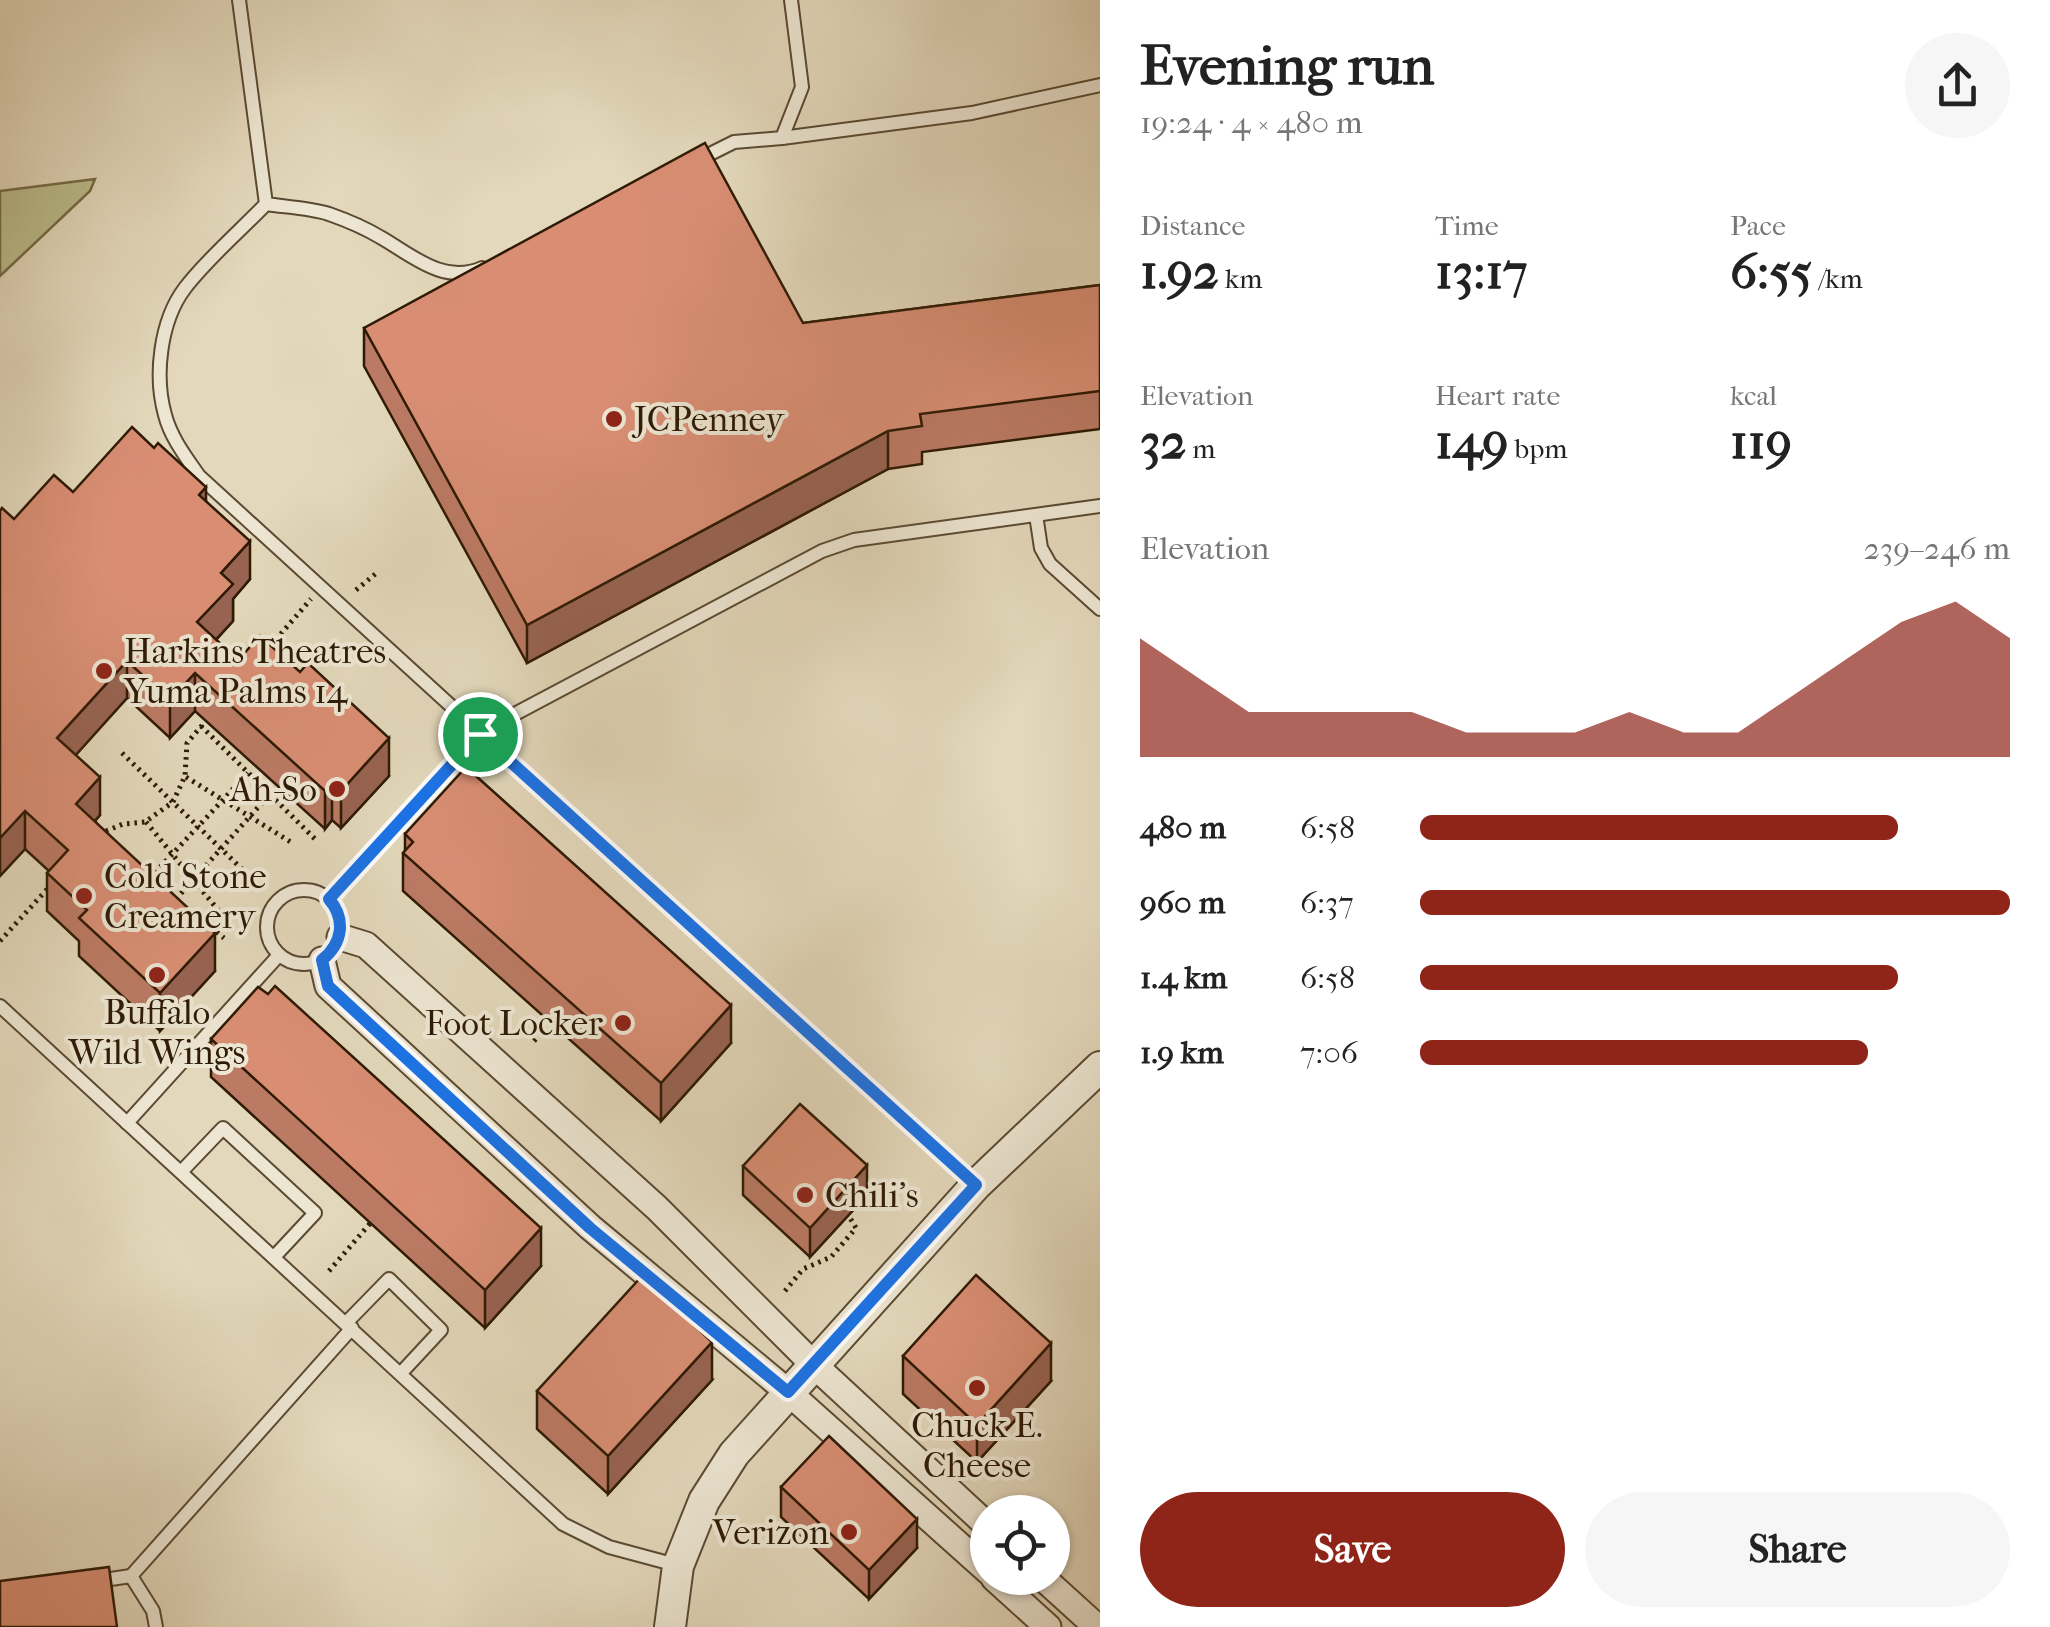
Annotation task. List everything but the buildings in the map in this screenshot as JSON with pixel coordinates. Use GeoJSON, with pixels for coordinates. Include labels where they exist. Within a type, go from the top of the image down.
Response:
{"type":"FeatureCollection","features":[{"type":"Feature","properties":{"kind":"street"},"geometry":{"type":"LineString","coordinates":[[340,937],[366,945],[656,1208],[814,1365],[970,1509]]}},
{"type":"Feature","properties":{"kind":"street"},"geometry":{"type":"LineString","coordinates":[[322,960],[328,986],[590,1228],[788,1392],[970,1556]]}},
{"type":"Feature","properties":{"kind":"street"},"geometry":{"type":"LineString","coordinates":[[670,1627],[678,1566],[704,1502],[734,1454],[976,1185],[1100,1067]]}},
{"type":"Feature","properties":{"kind":"street"},"geometry":{"type":"LineString","coordinates":[[1013,1595],[1048,1627]]}},
{"type":"Feature","properties":{"kind":"street"},"geometry":{"type":"LineString","coordinates":[[1062,1595],[1098,1627]]}},
{"type":"Feature","properties":{"kind":"lane"},"geometry":{"type":"LineString","coordinates":[[239,0],[266,204]]}},
{"type":"Feature","properties":{"kind":"lane"},"geometry":{"type":"LineString","coordinates":[[782,138],[802,87],[792,0]]}},
{"type":"Feature","properties":{"kind":"lane"},"geometry":{"type":"LineString","coordinates":[[682,168],[734,142],[972,113],[1100,85]]}},
{"type":"Feature","properties":{"kind":"lane"},"geometry":{"type":"LineString","coordinates":[[266,204],[326,213],[380,236],[410,258],[442,272],[470,274],[496,262]]}},
{"type":"Feature","properties":{"kind":"lane"},"geometry":{"type":"LineString","coordinates":[[266,204],[183,290],[166,331],[159,376],[165,416],[177,445],[200,476],[976,1185]]}},
{"type":"Feature","properties":{"kind":"lane"},"geometry":{"type":"LineString","coordinates":[[329,899],[480,734],[822,550],[854,540],[1100,506]]}},
{"type":"Feature","properties":{"kind":"lane"},"geometry":{"type":"LineString","coordinates":[[1036,515],[1042,548],[1050,564],[1100,609]]}},
{"type":"Feature","properties":{"kind":"lane"},"geometry":{"type":"LineString","coordinates":[[308,889],[329,899],[340,916],[340,937],[322,960],[300,964],[279,954],[267,935],[266,922],[276,901],[285,894],[308,889]]}},
{"type":"Feature","properties":{"kind":"lane"},"geometry":{"type":"LineString","coordinates":[[127,1122],[279,954]]}},
{"type":"Feature","properties":{"kind":"lane"},"geometry":{"type":"LineString","coordinates":[[0,1006],[563,1524],[610,1547],[678,1566]]}},
{"type":"Feature","properties":{"kind":"lane"},"geometry":{"type":"LineString","coordinates":[[181,1172],[223,1128],[315,1213],[274,1257]]}},
{"type":"Feature","properties":{"kind":"lane"},"geometry":{"type":"LineString","coordinates":[[77,1584],[131,1576],[388,1279],[441,1330],[400,1373]]}},
{"type":"Feature","properties":{"kind":"lane"},"geometry":{"type":"LineString","coordinates":[[131,1576],[153,1612],[156,1627]]}},
{"type":"Feature","properties":{"kind":"path"},"geometry":{"type":"LineString","coordinates":[[356,590],[380,571]]}},
{"type":"Feature","properties":{"kind":"path"},"geometry":{"type":"LineString","coordinates":[[262,655],[312,598]]}},
{"type":"Feature","properties":{"kind":"path"},"geometry":{"type":"LineString","coordinates":[[110,846],[96,835],[123,824],[145,822],[172,802],[185,776],[187,743],[213,712]]}},
{"type":"Feature","properties":{"kind":"path"},"geometry":{"type":"LineString","coordinates":[[201,726],[315,838]]}},
{"type":"Feature","properties":{"kind":"path"},"geometry":{"type":"LineString","coordinates":[[122,754],[243,870]]}},
{"type":"Feature","properties":{"kind":"path"},"geometry":{"type":"LineString","coordinates":[[150,878],[248,772]]}},
{"type":"Feature","properties":{"kind":"path"},"geometry":{"type":"LineString","coordinates":[[185,776],[294,844]]}},
{"type":"Feature","properties":{"kind":"path"},"geometry":{"type":"LineString","coordinates":[[176,899],[270,794]]}},
{"type":"Feature","properties":{"kind":"path"},"geometry":{"type":"LineString","coordinates":[[145,822],[223,916]]}},
{"type":"Feature","properties":{"kind":"path"},"geometry":{"type":"LineString","coordinates":[[136,868],[224,938]]}},
{"type":"Feature","properties":{"kind":"path"},"geometry":{"type":"LineString","coordinates":[[0,940],[60,874]]}},
{"type":"Feature","properties":{"kind":"path"},"geometry":{"type":"LineString","coordinates":[[534,1041],[560,1013]]}},
{"type":"Feature","properties":{"kind":"path"},"geometry":{"type":"LineString","coordinates":[[329,1271],[380,1214]]}},
{"type":"Feature","properties":{"kind":"path"},"geometry":{"type":"LineString","coordinates":[[786,1291],[803,1269],[831,1257],[856,1228],[850,1218]]}},
{"type":"Feature","properties":{"kind":"green space"},"geometry":{"type":"Polygon","coordinates":[[[95,179],[90,191],[0,276],[0,191],[95,179]]]}},
{"type":"Feature","properties":{"kind":"place","name":"JCPenney"},"geometry":{"type":"Point","coordinates":[614,419]}},
{"type":"Feature","properties":{"kind":"place","name":"Harkins Theatres Yuma Palms 14"},"geometry":{"type":"Point","coordinates":[104,671]}},
{"type":"Feature","properties":{"kind":"place","name":"Ah-So"},"geometry":{"type":"Point","coordinates":[337,789]}},
{"type":"Feature","properties":{"kind":"place","name":"Cold Stone Creamery"},"geometry":{"type":"Point","coordinates":[84,896]}},
{"type":"Feature","properties":{"kind":"place","name":"Buffalo Wild Wings"},"geometry":{"type":"Point","coordinates":[157,975]}},
{"type":"Feature","properties":{"kind":"place","name":"Foot Locker"},"geometry":{"type":"Point","coordinates":[623,1023]}},
{"type":"Feature","properties":{"kind":"place","name":"Chili's"},"geometry":{"type":"Point","coordinates":[805,1195]}},
{"type":"Feature","properties":{"kind":"place","name":"Chuck E. Cheese"},"geometry":{"type":"Point","coordinates":[977,1388]}},
{"type":"Feature","properties":{"kind":"place","name":"Verizon"},"geometry":{"type":"Point","coordinates":[849,1532]}},
{"type":"Feature","properties":{"kind":"route"},"geometry":{"type":"LineString","coordinates":[[480,734],[976,1185],[788,1392],[590,1228],[328,986],[322,960],[336,946],[341,927],[340,916],[329,899],[480,734]]}}]}
